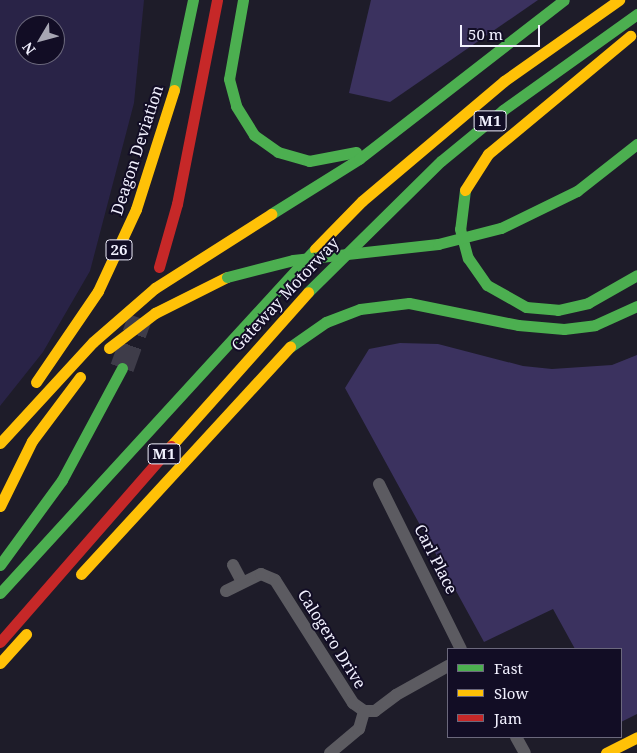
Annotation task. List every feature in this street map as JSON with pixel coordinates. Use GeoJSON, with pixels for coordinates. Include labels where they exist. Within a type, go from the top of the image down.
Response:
{"type":"FeatureCollection","features":[{"type":"Feature","properties":{"kind":"main road","name":"Deagon Deviation"},"geometry":{"type":"LineString","coordinates":[[26,394],[76,326],[119,250],[173,94],[193,0]]}},
{"type":"Feature","properties":{"kind":"main road"},"geometry":{"type":"LineString","coordinates":[[159,267],[177,204],[217,0]]}},
{"type":"Feature","properties":{"kind":"main road"},"geometry":{"type":"LineString","coordinates":[[243,0],[229,79],[236,106],[254,135],[278,152],[309,161],[350,154],[380,142]]}},
{"type":"Feature","properties":{"kind":"main road"},"geometry":{"type":"LineString","coordinates":[[0,443],[93,342],[155,288],[424,112],[564,0]]}},
{"type":"Feature","properties":{"kind":"main road","name":"Gateway Motorway"},"geometry":{"type":"LineString","coordinates":[[0,593],[265,300],[362,201],[504,81],[619,0]]}},
{"type":"Feature","properties":{"kind":"main road","name":"Gateway Motorway"},"geometry":{"type":"LineString","coordinates":[[0,642],[273,329],[354,243],[441,162],[503,110],[637,14]]}},
{"type":"Feature","properties":{"kind":"main road"},"geometry":{"type":"LineString","coordinates":[[637,30],[539,108],[488,154],[470,177],[460,217],[464,246],[476,272],[499,295],[526,308],[558,310],[588,303],[637,275]]}},
{"type":"Feature","properties":{"kind":"main road"},"geometry":{"type":"LineString","coordinates":[[102,355],[155,313],[227,278],[292,260],[430,245],[501,228],[577,191],[637,144]]}},
{"type":"Feature","properties":{"kind":"main road"},"geometry":{"type":"LineString","coordinates":[[69,587],[261,375],[293,344],[326,322],[360,309],[409,303],[518,325],[564,329],[595,325],[637,306]]}},
{"type":"Feature","properties":{"kind":"main road"},"geometry":{"type":"LineString","coordinates":[[0,506],[32,441],[89,368]]}},
{"type":"Feature","properties":{"kind":"main road"},"geometry":{"type":"LineString","coordinates":[[0,565],[62,480],[122,368]]}},
{"type":"Feature","properties":{"kind":"main road"},"geometry":{"type":"LineString","coordinates":[[0,663],[35,624]]}},
{"type":"Feature","properties":{"kind":"main road"},"geometry":{"type":"LineString","coordinates":[[606,753],[637,737]]}},
{"type":"Feature","properties":{"kind":"street","name":"Carl Place"},"geometry":{"type":"LineString","coordinates":[[379,484],[461,648]]}},
{"type":"Feature","properties":{"kind":"street"},"geometry":{"type":"LineString","coordinates":[[233,565],[241,580]]}},
{"type":"Feature","properties":{"kind":"street","name":"Calogero Drive"},"geometry":{"type":"LineString","coordinates":[[226,591],[241,580],[261,574],[276,580],[353,703],[364,712],[375,711],[396,695],[447,667]]}},
{"type":"Feature","properties":{"kind":"street"},"geometry":{"type":"LineString","coordinates":[[330,753],[359,729],[364,712]]}},
{"type":"Feature","properties":{"kind":"street"},"geometry":{"type":"LineString","coordinates":[[517,738],[525,753]]}},
{"type":"Feature","properties":{"kind":"shaded area"},"geometry":{"type":"Polygon","coordinates":[[[0,0],[144,0],[134,103],[90,271],[43,352],[0,406],[0,0]]]}},
{"type":"Feature","properties":{"kind":"shaded area"},"geometry":{"type":"Polygon","coordinates":[[[371,0],[538,0],[390,102],[349,93],[371,0]]]}},
{"type":"Feature","properties":{"kind":"shaded area"},"geometry":{"type":"Polygon","coordinates":[[[400,343],[438,344],[523,366],[552,369],[612,365],[637,355],[637,714],[622,722],[622,648],[574,648],[553,609],[484,642],[345,388],[369,349],[400,343]]]}},
{"type":"Feature","properties":{"kind":"tunnel"},"geometry":{"type":"LineString","coordinates":[[122,368],[140,318]]}},
{"type":"Feature","properties":{"kind":"traffic: fast"},"geometry":{"type":"LineString","coordinates":[[174,90],[193,0]]}},
{"type":"Feature","properties":{"kind":"traffic: fast"},"geometry":{"type":"LineString","coordinates":[[243,0],[229,79],[236,106],[254,135],[278,152],[309,161],[356,152]]}},
{"type":"Feature","properties":{"kind":"traffic: fast"},"geometry":{"type":"LineString","coordinates":[[271,214],[359,159],[564,0]]}},
{"type":"Feature","properties":{"kind":"traffic: fast"},"geometry":{"type":"LineString","coordinates":[[308,292],[441,161],[503,110],[637,14]]}},
{"type":"Feature","properties":{"kind":"traffic: fast"},"geometry":{"type":"LineString","coordinates":[[501,228],[577,191],[637,144]]}},
{"type":"Feature","properties":{"kind":"traffic: fast"},"geometry":{"type":"LineString","coordinates":[[465,190],[460,229],[468,258],[487,285],[526,307],[558,310],[588,303],[637,275]]}},
{"type":"Feature","properties":{"kind":"traffic: fast"},"geometry":{"type":"LineString","coordinates":[[227,277],[293,260],[438,244],[501,228]]}},
{"type":"Feature","properties":{"kind":"traffic: fast"},"geometry":{"type":"LineString","coordinates":[[0,593],[315,249]]}},
{"type":"Feature","properties":{"kind":"traffic: fast"},"geometry":{"type":"LineString","coordinates":[[290,347],[326,322],[360,309],[409,303],[518,325],[564,329],[595,325],[637,306]]}},
{"type":"Feature","properties":{"kind":"traffic: fast"},"geometry":{"type":"LineString","coordinates":[[0,565],[62,480],[122,368]]}},
{"type":"Feature","properties":{"kind":"traffic: slow"},"geometry":{"type":"LineString","coordinates":[[315,249],[362,201],[504,81],[619,0]]}},
{"type":"Feature","properties":{"kind":"traffic: slow"},"geometry":{"type":"LineString","coordinates":[[465,190],[488,154],[630,36]]}},
{"type":"Feature","properties":{"kind":"traffic: slow"},"geometry":{"type":"LineString","coordinates":[[36,382],[98,291],[136,209],[174,90]]}},
{"type":"Feature","properties":{"kind":"traffic: slow"},"geometry":{"type":"LineString","coordinates":[[0,443],[93,342],[155,288],[271,214]]}},
{"type":"Feature","properties":{"kind":"traffic: slow"},"geometry":{"type":"LineString","coordinates":[[109,348],[155,313],[227,277]]}},
{"type":"Feature","properties":{"kind":"traffic: slow"},"geometry":{"type":"LineString","coordinates":[[171,446],[308,292]]}},
{"type":"Feature","properties":{"kind":"traffic: slow"},"geometry":{"type":"LineString","coordinates":[[81,574],[290,347]]}},
{"type":"Feature","properties":{"kind":"traffic: slow"},"geometry":{"type":"LineString","coordinates":[[0,506],[32,441],[80,377]]}},
{"type":"Feature","properties":{"kind":"traffic: slow"},"geometry":{"type":"LineString","coordinates":[[0,663],[26,634]]}},
{"type":"Feature","properties":{"kind":"traffic: slow"},"geometry":{"type":"LineString","coordinates":[[606,753],[637,737]]}},
{"type":"Feature","properties":{"kind":"traffic: jam"},"geometry":{"type":"LineString","coordinates":[[159,267],[177,204],[217,0]]}},
{"type":"Feature","properties":{"kind":"traffic: jam"},"geometry":{"type":"LineString","coordinates":[[0,642],[171,446]]}}]}
